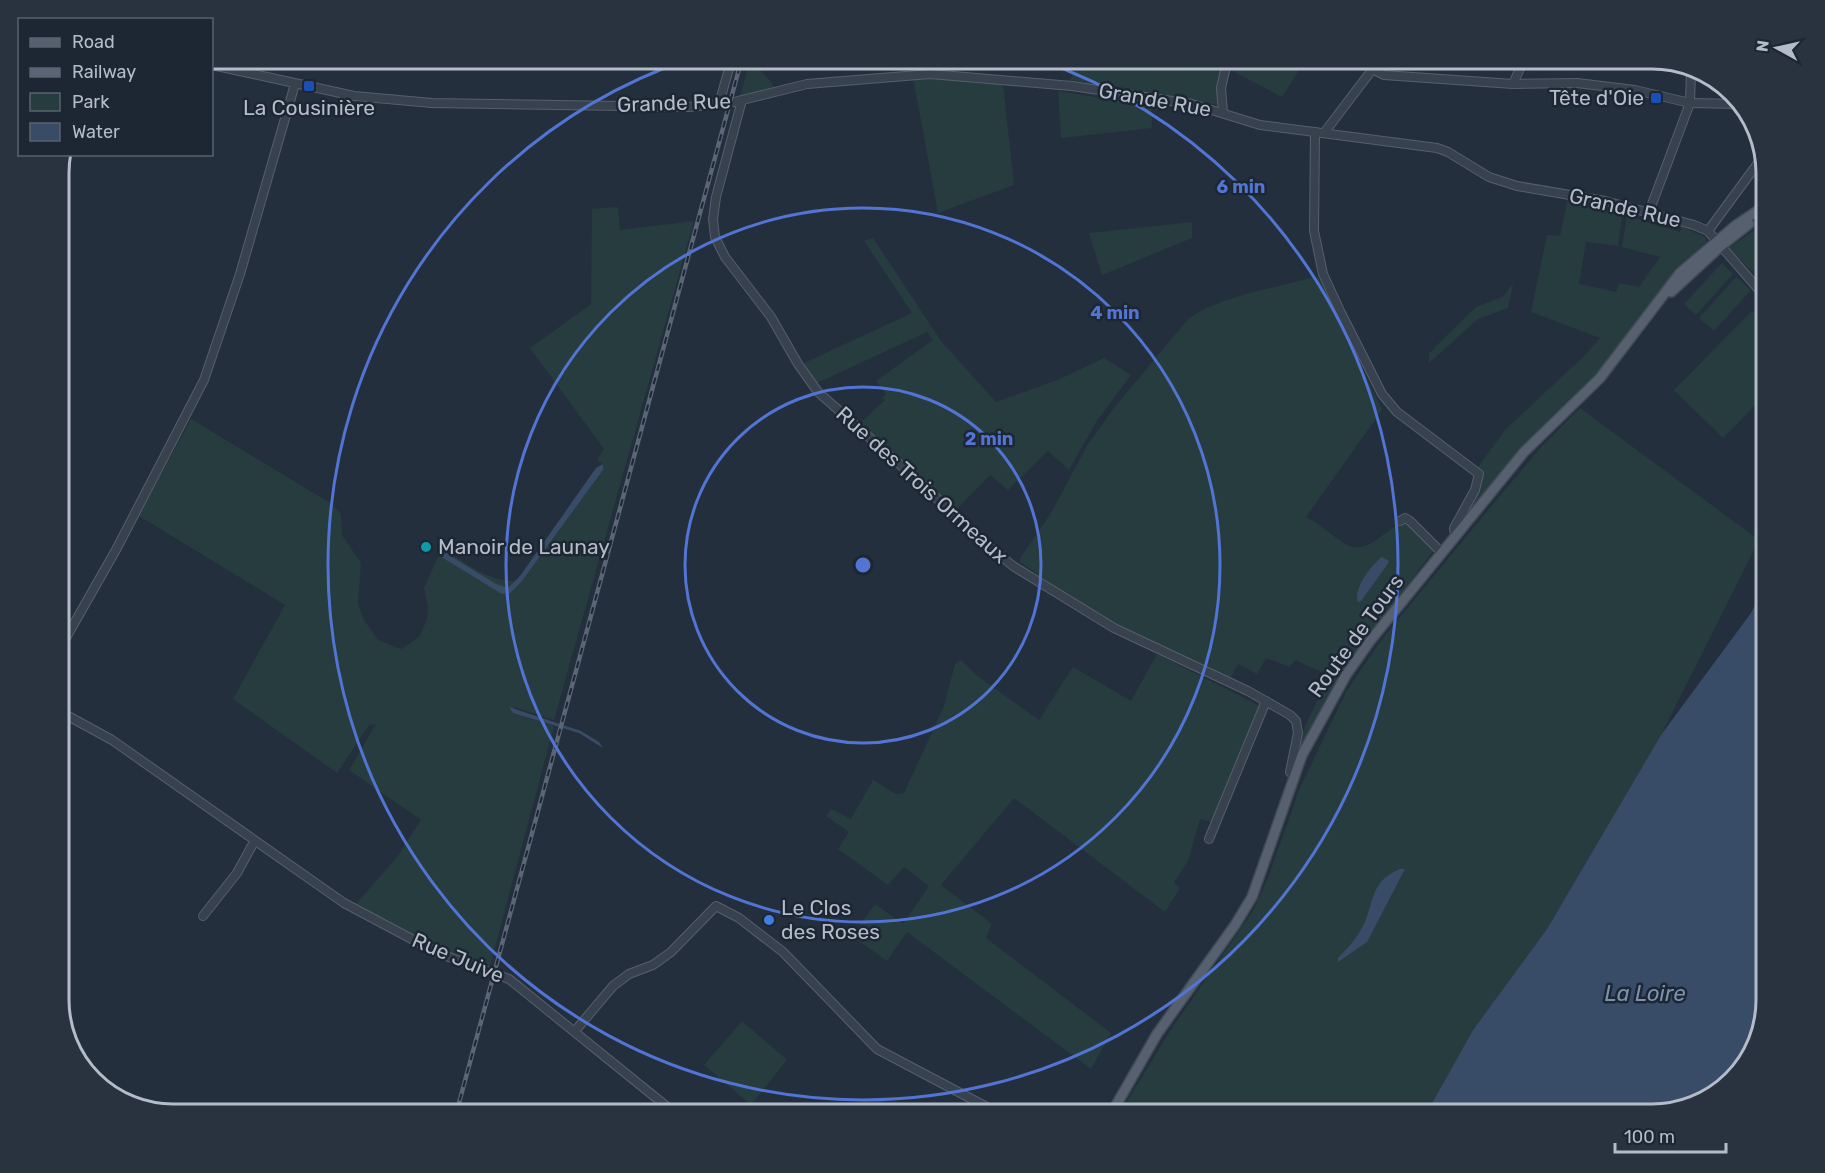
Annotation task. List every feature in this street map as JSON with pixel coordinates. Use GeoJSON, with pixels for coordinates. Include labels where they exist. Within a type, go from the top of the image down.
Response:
{"type":"FeatureCollection","features":[{"type":"Feature","properties":{"kind":"main road","name":"Route de Tours"},"geometry":{"type":"LineString","coordinates":[[1117,1104],[1157,1034],[1252,897],[1294,776],[1317,725],[1346,675],[1441,552],[1524,452],[1600,378],[1647,317],[1718,244],[1756,215]]}},
{"type":"Feature","properties":{"kind":"main road","name":"Route de Tours"},"geometry":{"type":"LineString","coordinates":[[1718,244],[1756,218]]}},
{"type":"Feature","properties":{"kind":"street","name":"Grande Rue"},"geometry":{"type":"LineString","coordinates":[[229,69],[354,96],[432,103],[672,107],[719,104],[807,84],[930,74],[995,77],[1072,86],[1192,104],[1260,125],[1437,148],[1502,182],[1648,212],[1708,231],[1756,284]]}},
{"type":"Feature","properties":{"kind":"street"},"geometry":{"type":"LineString","coordinates":[[719,104],[729,69]]}},
{"type":"Feature","properties":{"kind":"street"},"geometry":{"type":"LineString","coordinates":[[1223,112],[1221,88],[1225,69]]}},
{"type":"Feature","properties":{"kind":"street"},"geometry":{"type":"LineString","coordinates":[[1513,84],[1520,69]]}},
{"type":"Feature","properties":{"kind":"street"},"geometry":{"type":"LineString","coordinates":[[1455,535],[1454,528],[1475,490],[1479,474],[1397,412],[1382,394],[1340,311],[1323,274],[1314,231],[1319,132],[1374,70],[1384,75],[1513,84],[1604,85],[1690,103],[1730,104]]}},
{"type":"Feature","properties":{"kind":"street"},"geometry":{"type":"LineString","coordinates":[[1648,212],[1690,103],[1691,76]]}},
{"type":"Feature","properties":{"kind":"street"},"geometry":{"type":"LineString","coordinates":[[69,632],[117,548],[204,380],[240,274],[295,84]]}},
{"type":"Feature","properties":{"kind":"street","name":"Rue des Trois Ormeaux"},"geometry":{"type":"LineString","coordinates":[[742,100],[715,203],[715,237],[725,257],[771,317],[798,364],[818,392],[923,485],[975,535],[1013,566],[1114,628],[1266,701],[1290,715],[1296,721],[1298,733],[1290,771],[1294,776]]}},
{"type":"Feature","properties":{"kind":"street"},"geometry":{"type":"LineString","coordinates":[[1708,231],[1756,166]]}},
{"type":"Feature","properties":{"kind":"street"},"geometry":{"type":"LineString","coordinates":[[1400,521],[1405,518],[1410,520],[1441,552]]}},
{"type":"Feature","properties":{"kind":"street"},"geometry":{"type":"LineString","coordinates":[[1209,839],[1266,701]]}},
{"type":"Feature","properties":{"kind":"street","name":"Rue Juive"},"geometry":{"type":"LineString","coordinates":[[69,717],[115,742],[254,842],[344,903],[426,947],[509,979],[664,1104]]}},
{"type":"Feature","properties":{"kind":"street"},"geometry":{"type":"LineString","coordinates":[[203,916],[237,873],[254,842]]}},
{"type":"Feature","properties":{"kind":"street"},"geometry":{"type":"LineString","coordinates":[[575,1031],[614,986],[629,974],[652,965],[671,952],[716,906],[739,918],[783,952],[877,1049],[981,1104]]}},
{"type":"Feature","properties":{"kind":"green space"},"geometry":{"type":"Polygon","coordinates":[[[747,69],[759,69],[772,83],[773,88],[740,97],[747,69]]]}},
{"type":"Feature","properties":{"kind":"green space"},"geometry":{"type":"Polygon","coordinates":[[[1076,69],[1222,69],[1218,86],[1218,105],[1070,80],[1076,69]]]}},
{"type":"Feature","properties":{"kind":"green space"},"geometry":{"type":"Polygon","coordinates":[[[1229,69],[1300,69],[1282,97],[1229,69]]]}},
{"type":"Feature","properties":{"kind":"green space"},"geometry":{"type":"Polygon","coordinates":[[[913,77],[1003,83],[1014,185],[938,213],[913,77]]]}},
{"type":"Feature","properties":{"kind":"green space"},"geometry":{"type":"Polygon","coordinates":[[[1058,91],[1151,106],[1152,128],[1061,138],[1058,91]]]}},
{"type":"Feature","properties":{"kind":"green space"},"geometry":{"type":"Polygon","coordinates":[[[1568,197],[1623,207],[1618,246],[1586,242],[1579,284],[1616,292],[1619,283],[1639,287],[1660,257],[1622,247],[1627,216],[1680,232],[1682,227],[1705,237],[1706,242],[1667,281],[1605,365],[1535,434],[1461,521],[1475,496],[1483,473],[1478,467],[1505,430],[1600,338],[1531,312],[1547,235],[1560,236],[1568,197]]]}},
{"type":"Feature","properties":{"kind":"green space"},"geometry":{"type":"Polygon","coordinates":[[[618,207],[620,230],[694,221],[554,720],[514,707],[513,713],[554,726],[490,966],[437,947],[356,904],[397,857],[421,820],[349,770],[376,724],[369,725],[337,773],[233,699],[285,605],[139,516],[191,419],[332,504],[341,514],[342,535],[361,563],[358,604],[364,620],[378,640],[401,649],[419,637],[427,620],[428,607],[424,588],[442,548],[489,576],[522,581],[603,470],[603,464],[597,460],[604,449],[530,348],[591,304],[592,209],[618,207]]]}},
{"type":"Feature","properties":{"kind":"green space"},"geometry":{"type":"Polygon","coordinates":[[[1192,222],[1192,238],[1102,275],[1089,233],[1192,222]]]}},
{"type":"Feature","properties":{"kind":"green space"},"geometry":{"type":"Polygon","coordinates":[[[1756,229],[1756,268],[1752,272],[1729,248],[1756,229]]]}},
{"type":"Feature","properties":{"kind":"green space"},"geometry":{"type":"Polygon","coordinates":[[[873,238],[941,341],[996,402],[1060,379],[1104,358],[1131,375],[1096,422],[1069,470],[1048,451],[1008,490],[990,475],[954,512],[859,424],[885,400],[882,398],[886,394],[876,381],[933,340],[927,332],[815,384],[804,363],[912,313],[864,241],[873,238]]]}},
{"type":"Feature","properties":{"kind":"green space"},"geometry":{"type":"Polygon","coordinates":[[[1722,263],[1733,274],[1696,315],[1684,304],[1722,263]]]}},
{"type":"Feature","properties":{"kind":"green space"},"geometry":{"type":"Polygon","coordinates":[[[1314,277],[1319,278],[1382,410],[1306,517],[1345,544],[1359,547],[1367,545],[1396,526],[1410,524],[1428,542],[1433,551],[1334,683],[1296,755],[1305,726],[1330,676],[1295,660],[1290,667],[1266,658],[1257,674],[1238,664],[1230,679],[1105,621],[1020,562],[1021,557],[1051,513],[1087,446],[1113,409],[1188,319],[1215,304],[1314,277]]]}},
{"type":"Feature","properties":{"kind":"green space"},"geometry":{"type":"Polygon","coordinates":[[[1736,277],[1751,290],[1714,331],[1699,318],[1736,277]]]}},
{"type":"Feature","properties":{"kind":"green space"},"geometry":{"type":"Polygon","coordinates":[[[1513,283],[1508,308],[1478,319],[1429,363],[1429,353],[1476,307],[1504,296],[1513,283]]]}},
{"type":"Feature","properties":{"kind":"green space"},"geometry":{"type":"Polygon","coordinates":[[[1752,311],[1756,315],[1756,404],[1723,438],[1674,390],[1752,311]]]}},
{"type":"Feature","properties":{"kind":"green space"},"geometry":{"type":"Polygon","coordinates":[[[1580,408],[1756,538],[1756,546],[1661,735],[1547,929],[1473,1030],[1432,1104],[1125,1104],[1170,1031],[1253,911],[1268,878],[1299,790],[1347,690],[1385,635],[1542,446],[1580,408]]]}},
{"type":"Feature","properties":{"kind":"green space"},"geometry":{"type":"Polygon","coordinates":[[[1157,654],[1260,706],[1212,822],[1200,819],[1188,861],[1174,882],[1180,888],[1165,912],[1014,798],[941,885],[992,924],[986,938],[1111,1033],[1091,1069],[907,932],[887,961],[852,936],[875,904],[903,924],[929,886],[904,867],[888,885],[838,849],[849,832],[826,816],[831,809],[851,819],[873,780],[896,794],[904,793],[944,706],[955,664],[961,660],[976,675],[1039,720],[1073,667],[1131,701],[1157,654]]]}},
{"type":"Feature","properties":{"kind":"green space"},"geometry":{"type":"Polygon","coordinates":[[[742,1021],[787,1060],[752,1104],[704,1065],[742,1021]]]}},
{"type":"Feature","properties":{"kind":"water"},"geometry":{"type":"Polygon","coordinates":[[[603,464],[603,470],[522,581],[510,593],[502,594],[443,558],[444,552],[496,584],[508,588],[520,576],[596,468],[603,464]]]}},
{"type":"Feature","properties":{"kind":"water"},"geometry":{"type":"Polygon","coordinates":[[[1382,557],[1389,561],[1387,565],[1358,602],[1360,584],[1368,571],[1382,557]]]}},
{"type":"Feature","properties":{"kind":"water","name":"La Loire"},"geometry":{"type":"Polygon","coordinates":[[[1756,603],[1756,1000],[1752,1027],[1739,1058],[1716,1083],[1692,1096],[1666,1103],[1432,1104],[1473,1030],[1547,929],[1661,735],[1756,603]]]}},
{"type":"Feature","properties":{"kind":"water"},"geometry":{"type":"Polygon","coordinates":[[[509,707],[581,731],[599,742],[603,748],[579,733],[513,713],[509,707]]]}},
{"type":"Feature","properties":{"kind":"water"},"geometry":{"type":"Polygon","coordinates":[[[1405,869],[1367,942],[1338,962],[1338,958],[1359,934],[1378,886],[1390,874],[1405,869]]]}},
{"type":"Feature","properties":{"kind":"railway"},"geometry":{"type":"LineString","coordinates":[[459,1104],[739,69]]}},
{"type":"Feature","properties":{"kind":"place","name":"La Cousinière"},"geometry":{"type":"Point","coordinates":[309,86]}},
{"type":"Feature","properties":{"kind":"place","name":"Tête d'Oie"},"geometry":{"type":"Point","coordinates":[1656,98]}},
{"type":"Feature","properties":{"kind":"place","name":"Manoir de Launay"},"geometry":{"type":"Point","coordinates":[426,547]}},
{"type":"Feature","properties":{"kind":"place","name":"Le Clos des Roses"},"geometry":{"type":"Point","coordinates":[769,920]}}]}
